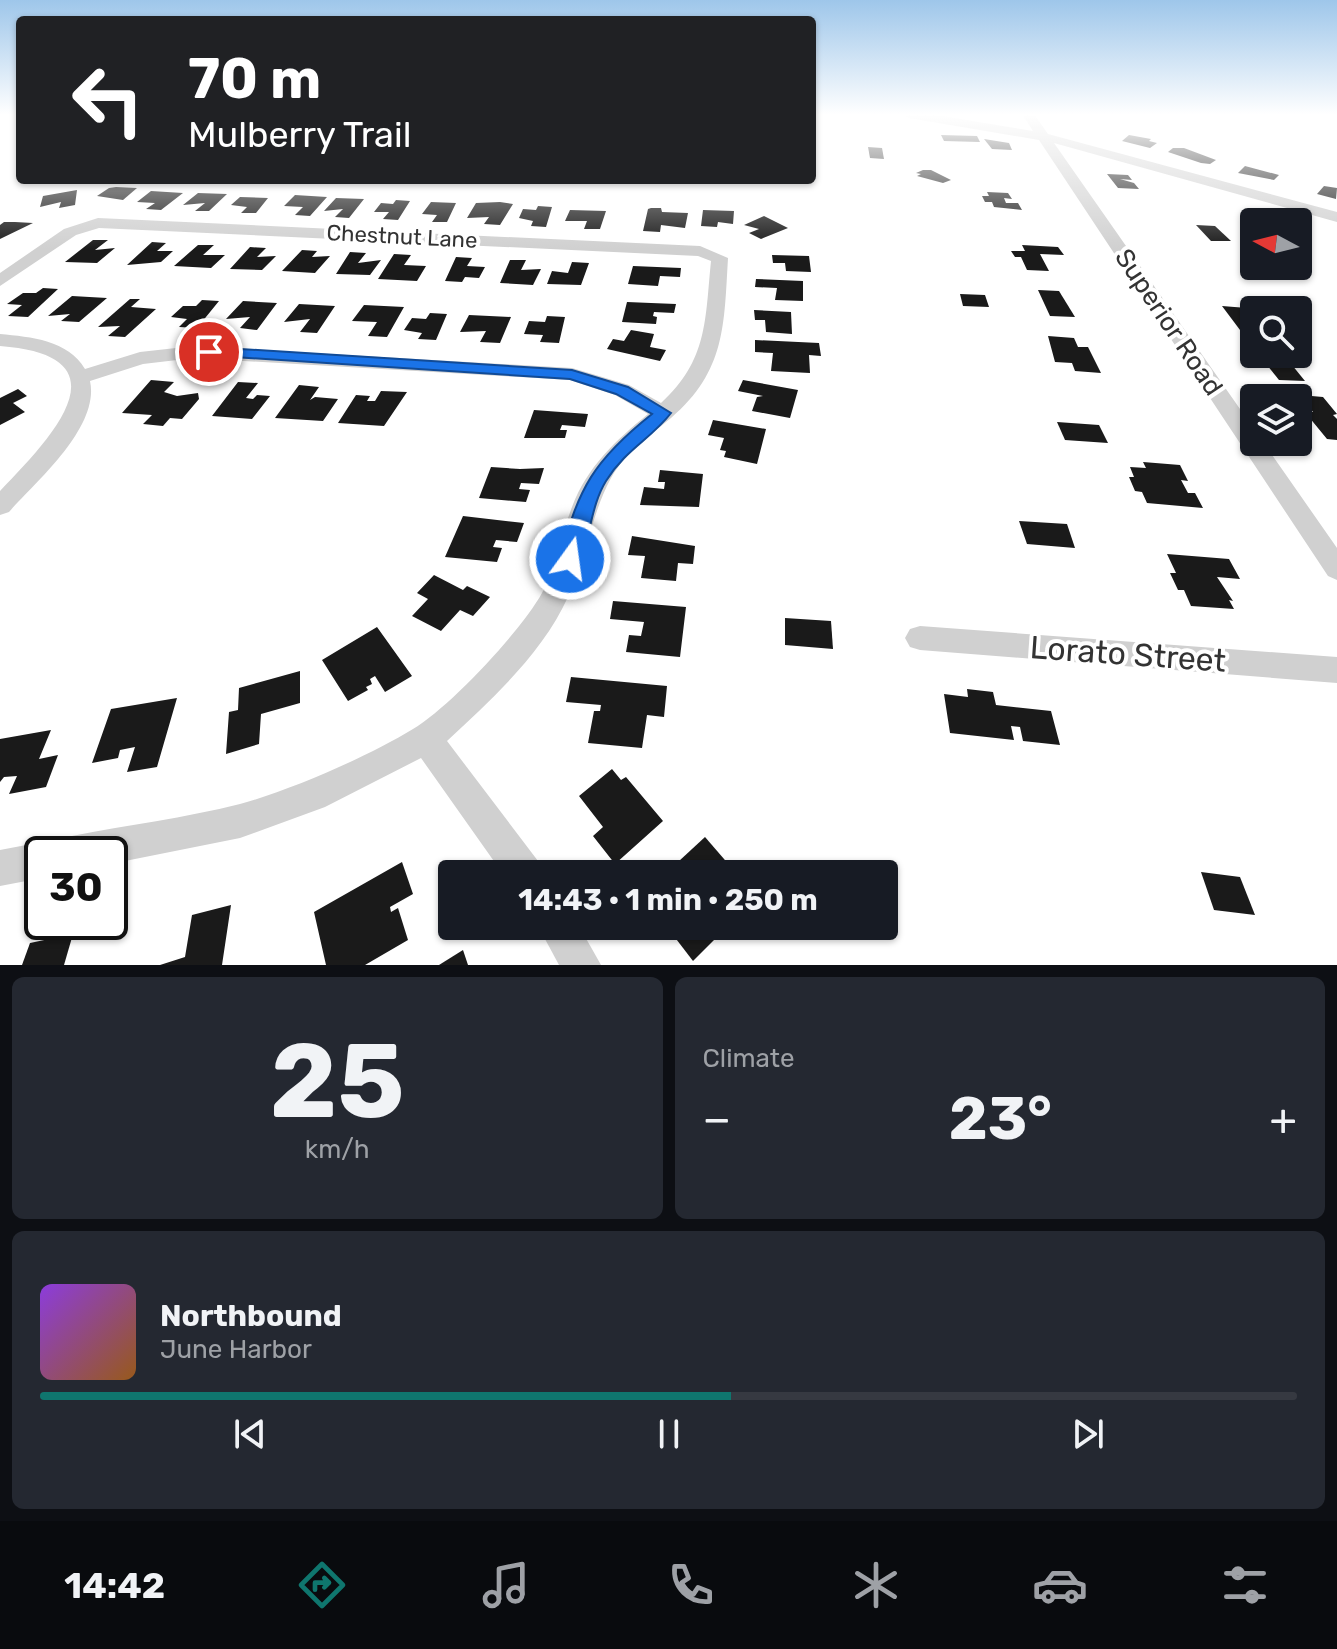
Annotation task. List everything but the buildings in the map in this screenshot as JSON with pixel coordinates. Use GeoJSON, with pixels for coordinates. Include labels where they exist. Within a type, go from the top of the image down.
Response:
{"type":"FeatureCollection","features":[{"type":"Feature","properties":{"kind":"street","name":"Superior Road"},"geometry":{"type":"LineString","coordinates":[[1059,159],[1337,569]]}},
{"type":"Feature","properties":{"kind":"street"},"geometry":{"type":"LineString","coordinates":[[1127,159],[1337,217]]}},
{"type":"Feature","properties":{"kind":"street","name":"Chestnut Lane"},"geometry":{"type":"LineString","coordinates":[[0,281],[70,232],[88,224],[685,250],[716,255],[721,266],[710,350],[696,379],[663,413]]}},
{"type":"Feature","properties":{"kind":"street"},"geometry":{"type":"LineString","coordinates":[[0,340],[32,343],[67,358],[81,377],[83,395],[77,413],[57,444],[0,506]]}},
{"type":"Feature","properties":{"kind":"street"},"geometry":{"type":"LineString","coordinates":[[81,377],[140,358],[194,352],[524,370],[593,380],[622,390],[663,413],[620,448],[596,482],[579,523],[570,559],[538,624],[489,682],[426,739],[313,795],[240,821],[128,843]]}},
{"type":"Feature","properties":{"kind":"street","name":"Lorato Street"},"geometry":{"type":"LineString","coordinates":[[920,638],[1337,670]]}},
{"type":"Feature","properties":{"kind":"street"},"geometry":{"type":"LineString","coordinates":[[426,739],[515,860]]}},
{"type":"Feature","properties":{"kind":"street"},"geometry":{"type":"LineString","coordinates":[[0,868],[24,863]]}},
{"type":"Feature","properties":{"kind":"street"},"geometry":{"type":"LineString","coordinates":[[566,940],[581,965]]}},
{"type":"Feature","properties":{"kind":"route"},"geometry":{"type":"LineString","coordinates":[[209,352],[572,374],[622,390],[663,413],[610,460],[590,492],[570,559]]}}]}
